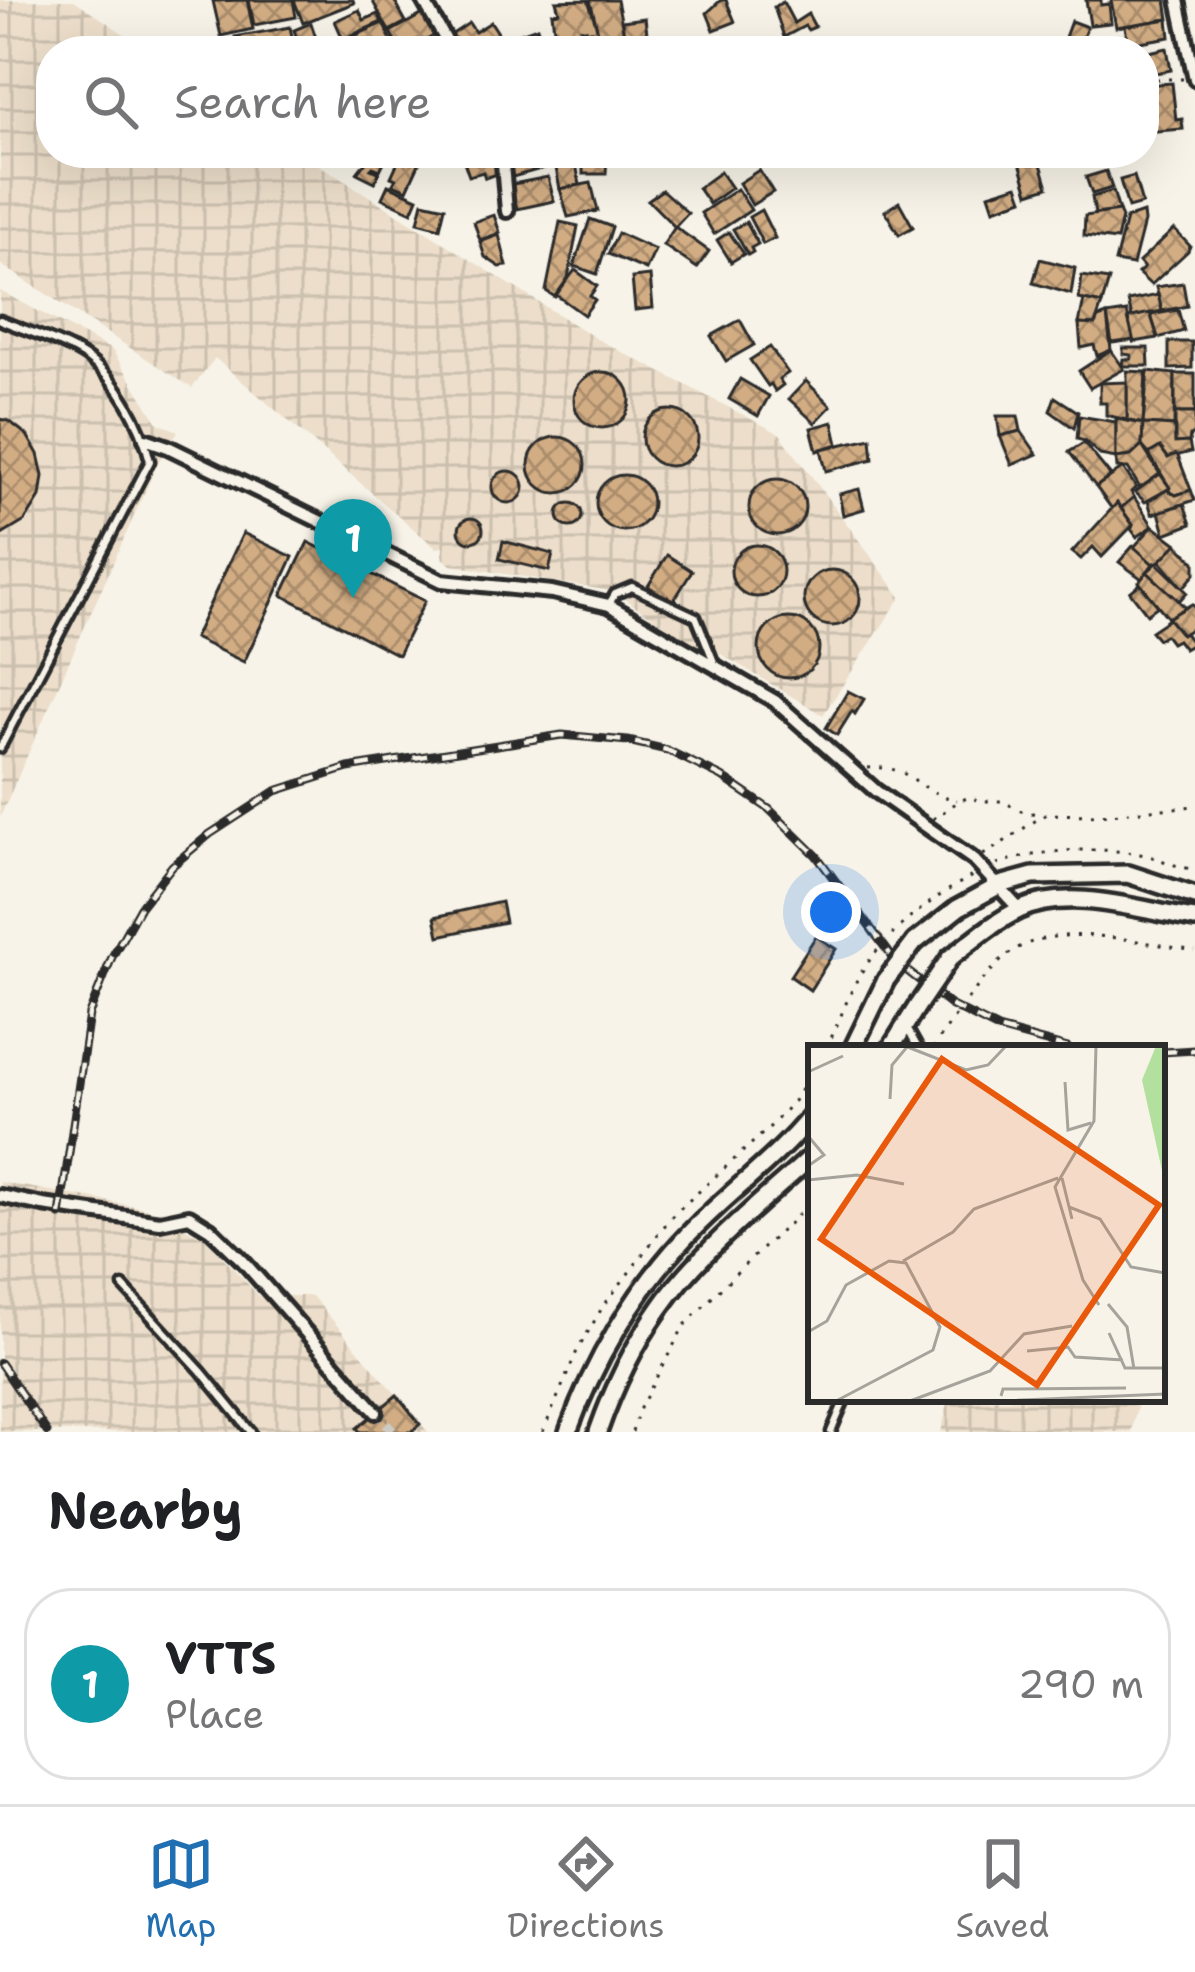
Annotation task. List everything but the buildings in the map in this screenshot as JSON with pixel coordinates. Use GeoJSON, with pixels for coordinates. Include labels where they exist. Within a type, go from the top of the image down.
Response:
{"type":"FeatureCollection","features":[{"type":"Feature","properties":{"kind":"main road"},"geometry":{"type":"LineString","coordinates":[[854,1045],[886,980],[915,942],[958,908],[1000,885],[1033,876],[1128,874],[1195,896]]}},
{"type":"Feature","properties":{"kind":"main road"},"geometry":{"type":"LineString","coordinates":[[893,1045],[950,958],[1020,910],[1077,901],[1126,905],[1195,920]]}},
{"type":"Feature","properties":{"kind":"main road"},"geometry":{"type":"LineString","coordinates":[[568,1432],[621,1321],[682,1240],[808,1120]]}},
{"type":"Feature","properties":{"kind":"main road"},"geometry":{"type":"LineString","coordinates":[[598,1432],[613,1391],[661,1307],[708,1253],[808,1160]]}},
{"type":"Feature","properties":{"kind":"street"},"geometry":{"type":"LineString","coordinates":[[423,0],[443,36]]}},
{"type":"Feature","properties":{"kind":"street"},"geometry":{"type":"LineString","coordinates":[[1178,0],[1194,76]]}},
{"type":"Feature","properties":{"kind":"street"},"geometry":{"type":"LineString","coordinates":[[503,168],[507,211]]}},
{"type":"Feature","properties":{"kind":"street"},"geometry":{"type":"LineString","coordinates":[[145,440],[442,581],[552,592],[609,605],[775,701],[876,791],[974,860],[1020,910]]}},
{"type":"Feature","properties":{"kind":"street"},"geometry":{"type":"LineString","coordinates":[[0,1196],[160,1222],[189,1216],[210,1229],[242,1261],[376,1412]]}},
{"type":"Feature","properties":{"kind":"lane"},"geometry":{"type":"LineString","coordinates":[[0,320],[85,356],[111,380],[145,440],[150,461],[0,748]]}},
{"type":"Feature","properties":{"kind":"lane"},"geometry":{"type":"LineString","coordinates":[[609,605],[615,594],[632,587],[696,617],[716,665]]}},
{"type":"Feature","properties":{"kind":"lane"},"geometry":{"type":"LineString","coordinates":[[906,1026],[916,1045]]}},
{"type":"Feature","properties":{"kind":"lane"},"geometry":{"type":"LineString","coordinates":[[123,1286],[250,1432]]}},
{"type":"Feature","properties":{"kind":"lane"},"geometry":{"type":"LineString","coordinates":[[831,1432],[843,1402]]}},
{"type":"Feature","properties":{"kind":"path"},"geometry":{"type":"LineString","coordinates":[[1085,36],[1087,31]]}},
{"type":"Feature","properties":{"kind":"path"},"geometry":{"type":"LineString","coordinates":[[1159,80],[1194,76]]}},
{"type":"Feature","properties":{"kind":"path"},"geometry":{"type":"LineString","coordinates":[[840,759],[861,768],[894,766],[936,794],[958,801]]}},
{"type":"Feature","properties":{"kind":"path"},"geometry":{"type":"LineString","coordinates":[[917,821],[936,818],[970,797],[1047,814],[1098,815],[1195,806]]}},
{"type":"Feature","properties":{"kind":"path"},"geometry":{"type":"LineString","coordinates":[[974,860],[1047,814]]}},
{"type":"Feature","properties":{"kind":"path"},"geometry":{"type":"LineString","coordinates":[[934,1045],[973,992],[1016,949],[1054,936],[1108,938],[1195,951]]}},
{"type":"Feature","properties":{"kind":"path"},"geometry":{"type":"LineString","coordinates":[[632,1432],[684,1326],[808,1206]]}},
{"type":"Feature","properties":{"kind":"shaded area"},"geometry":{"type":"Polygon","coordinates":[[[0,0],[74,0],[127,36],[36,36],[36,168],[324,168],[597,339],[780,434],[901,597],[823,715],[719,653],[713,641],[697,646],[605,590],[451,565],[442,557],[443,547],[436,548],[215,358],[192,388],[0,264],[0,0]]]}},
{"type":"Feature","properties":{"kind":"shaded area"},"geometry":{"type":"Polygon","coordinates":[[[0,291],[112,350],[158,423],[178,431],[158,462],[0,817],[0,291]]]}},
{"type":"Feature","properties":{"kind":"shaded area"},"geometry":{"type":"Polygon","coordinates":[[[0,1182],[145,1208],[205,1238],[259,1296],[312,1296],[428,1432],[0,1432],[0,1182]]]}},
{"type":"Feature","properties":{"kind":"shaded area"},"geometry":{"type":"Polygon","coordinates":[[[948,1402],[1138,1402],[1131,1432],[941,1432],[948,1402]]]}},
{"type":"Feature","properties":{"kind":"tunnel"},"geometry":{"type":"LineString","coordinates":[[376,1412],[394,1432]]}},
{"type":"Feature","properties":{"kind":"railway"},"geometry":{"type":"LineString","coordinates":[[60,1215],[89,1014],[112,957],[140,907],[172,866],[210,834],[276,791],[348,768],[562,735],[667,750],[722,777],[769,809],[816,855],[896,962],[950,1005],[998,1029],[1057,1045]]}},
{"type":"Feature","properties":{"kind":"railway"},"geometry":{"type":"LineString","coordinates":[[1165,1052],[1195,1050]]}},
{"type":"Feature","properties":{"kind":"railway"},"geometry":{"type":"LineString","coordinates":[[0,1363],[47,1432]]}},
{"type":"Feature","properties":{"kind":"place","name":"VTTS"},"geometry":{"type":"Point","coordinates":[353,598]}}]}
